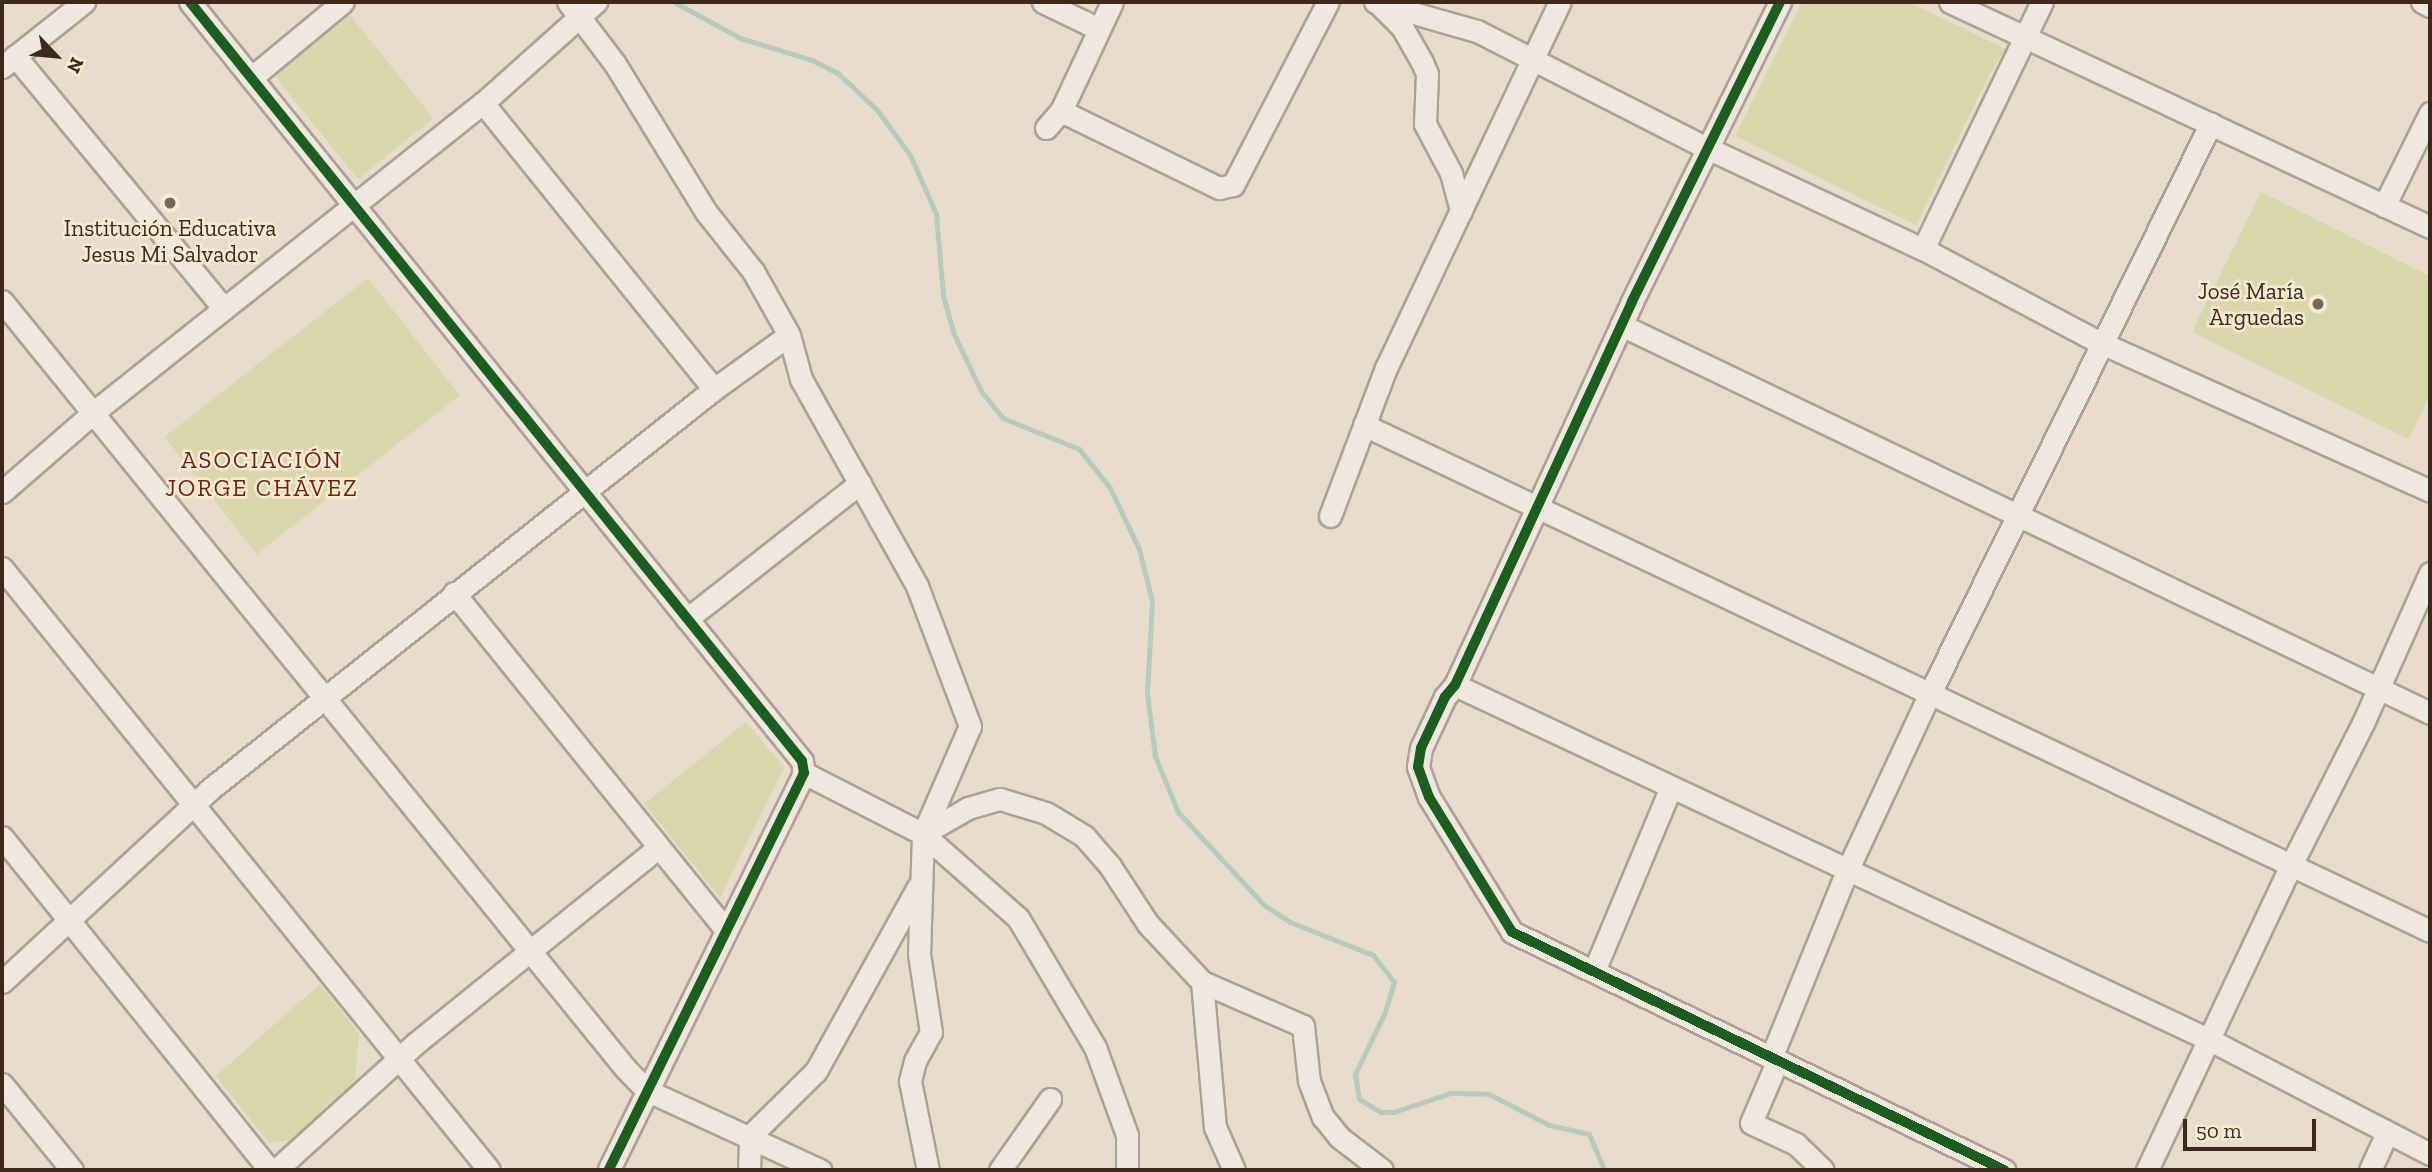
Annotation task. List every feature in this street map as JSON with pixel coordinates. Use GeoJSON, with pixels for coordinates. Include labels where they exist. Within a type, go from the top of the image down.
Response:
{"type":"FeatureCollection","features":[{"type":"Feature","properties":{"kind":"street"},"geometry":{"type":"LineString","coordinates":[[84,2],[8,62],[224,309]]}},
{"type":"Feature","properties":{"kind":"street"},"geometry":{"type":"LineString","coordinates":[[190,2],[802,761],[804,773],[609,1170]]}},
{"type":"Feature","properties":{"kind":"street"},"geometry":{"type":"LineString","coordinates":[[251,78],[343,2]]}},
{"type":"Feature","properties":{"kind":"street"},"geometry":{"type":"LineString","coordinates":[[568,2],[681,167],[706,212],[753,271],[789,335],[801,379],[917,586],[970,726],[923,834],[919,954],[931,1032],[910,1081],[928,1170]]}},
{"type":"Feature","properties":{"kind":"street"},"geometry":{"type":"LineString","coordinates":[[2,492],[94,412],[483,103],[581,19],[596,2]]}},
{"type":"Feature","properties":{"kind":"street"},"geometry":{"type":"LineString","coordinates":[[1044,2],[1099,29]]}},
{"type":"Feature","properties":{"kind":"street"},"geometry":{"type":"LineString","coordinates":[[1046,128],[1061,111],[1112,2]]}},
{"type":"Feature","properties":{"kind":"street"},"geometry":{"type":"LineString","coordinates":[[1061,111],[1219,188],[1233,185],[1328,2]]}},
{"type":"Feature","properties":{"kind":"street"},"geometry":{"type":"LineString","coordinates":[[1377,2],[1477,31],[1534,57],[1707,148],[1923,249],[2099,342],[2430,491]]}},
{"type":"Feature","properties":{"kind":"street"},"geometry":{"type":"LineString","coordinates":[[1377,2],[1402,27],[1427,74],[1425,124],[1451,173],[1461,211]]}},
{"type":"Feature","properties":{"kind":"street"},"geometry":{"type":"LineString","coordinates":[[1330,516],[1364,425],[1560,2]]}},
{"type":"Feature","properties":{"kind":"street"},"geometry":{"type":"LineString","coordinates":[[1780,2],[1621,325],[1535,506],[1455,685],[1445,697],[1419,757],[1419,774],[1429,797],[1512,932],[2004,1170]]}},
{"type":"Feature","properties":{"kind":"street"},"geometry":{"type":"LineString","coordinates":[[1950,2],[2430,228]]}},
{"type":"Feature","properties":{"kind":"street"},"geometry":{"type":"LineString","coordinates":[[1923,249],[2042,2]]}},
{"type":"Feature","properties":{"kind":"street"},"geometry":{"type":"LineString","coordinates":[[2422,2],[2430,6]]}},
{"type":"Feature","properties":{"kind":"street"},"geometry":{"type":"LineString","coordinates":[[483,103],[713,388]]}},
{"type":"Feature","properties":{"kind":"street"},"geometry":{"type":"LineString","coordinates":[[2384,206],[2430,113]]}},
{"type":"Feature","properties":{"kind":"street"},"geometry":{"type":"LineString","coordinates":[[1823,1170],[1796,1144],[1751,1123],[1774,1060],[1847,871],[1931,691],[2018,517],[2099,342],[2211,123]]}},
{"type":"Feature","properties":{"kind":"street"},"geometry":{"type":"LineString","coordinates":[[2,301],[528,949],[646,1090],[820,1170]]}},
{"type":"Feature","properties":{"kind":"street"},"geometry":{"type":"LineString","coordinates":[[1621,325],[2430,713]]}},
{"type":"Feature","properties":{"kind":"street"},"geometry":{"type":"LineString","coordinates":[[2,982],[68,917],[194,803],[324,696],[713,388],[789,335]]}},
{"type":"Feature","properties":{"kind":"street"},"geometry":{"type":"LineString","coordinates":[[1364,425],[1931,691],[2430,931]]}},
{"type":"Feature","properties":{"kind":"street"},"geometry":{"type":"LineString","coordinates":[[687,619],[860,483]]}},
{"type":"Feature","properties":{"kind":"street"},"geometry":{"type":"LineString","coordinates":[[2,568],[489,1170]]}},
{"type":"Feature","properties":{"kind":"street"},"geometry":{"type":"LineString","coordinates":[[2147,1170],[2291,864],[2364,721],[2376,688],[2430,573]]}},
{"type":"Feature","properties":{"kind":"street"},"geometry":{"type":"LineString","coordinates":[[454,593],[726,930]]}},
{"type":"Feature","properties":{"kind":"street"},"geometry":{"type":"LineString","coordinates":[[1455,685],[1670,789],[2208,1039],[2430,1154]]}},
{"type":"Feature","properties":{"kind":"street"},"geometry":{"type":"LineString","coordinates":[[804,773],[923,834],[1018,918],[1095,1047],[1127,1135],[1127,1170]]}},
{"type":"Feature","properties":{"kind":"street"},"geometry":{"type":"LineString","coordinates":[[1594,971],[1670,789]]}},
{"type":"Feature","properties":{"kind":"street"},"geometry":{"type":"LineString","coordinates":[[923,834],[968,808],[1000,799],[1046,813],[1084,836],[1110,866],[1148,925],[1202,982],[1303,1026],[1309,1080],[1323,1117],[1339,1137],[1382,1170]]}},
{"type":"Feature","properties":{"kind":"street"},"geometry":{"type":"LineString","coordinates":[[2,837],[270,1170]]}},
{"type":"Feature","properties":{"kind":"street"},"geometry":{"type":"LineString","coordinates":[[276,1170],[398,1057],[528,949],[658,848]]}},
{"type":"Feature","properties":{"kind":"street"},"geometry":{"type":"LineString","coordinates":[[749,1170],[750,1136],[816,1071],[920,882]]}},
{"type":"Feature","properties":{"kind":"street"},"geometry":{"type":"LineString","coordinates":[[1202,982],[1215,1127],[1234,1170]]}},
{"type":"Feature","properties":{"kind":"street"},"geometry":{"type":"LineString","coordinates":[[2,1084],[72,1170]]}},
{"type":"Feature","properties":{"kind":"street"},"geometry":{"type":"LineString","coordinates":[[1000,1170],[1050,1099]]}},
{"type":"Feature","properties":{"kind":"street"},"geometry":{"type":"LineString","coordinates":[[2370,1170],[2387,1133]]}},
{"type":"Feature","properties":{"kind":"shaded area"},"geometry":{"type":"Polygon","coordinates":[[[1802,2],[1909,2],[2006,49],[1990,73],[1916,225],[1735,136],[1802,2]]]}},
{"type":"Feature","properties":{"kind":"shaded area"},"geometry":{"type":"Polygon","coordinates":[[[349,14],[433,118],[358,179],[274,75],[349,14]]]}},
{"type":"Feature","properties":{"kind":"shaded area","name":"José María Arguedas"},"geometry":{"type":"Polygon","coordinates":[[[2261,192],[2430,276],[2430,395],[2408,439],[2192,332],[2261,192]]]}},
{"type":"Feature","properties":{"kind":"shaded area"},"geometry":{"type":"Polygon","coordinates":[[[368,278],[460,395],[256,554],[165,437],[368,278]]]}},
{"type":"Feature","properties":{"kind":"shaded area"},"geometry":{"type":"Polygon","coordinates":[[[746,722],[784,767],[720,898],[644,804],[746,722]]]}},
{"type":"Feature","properties":{"kind":"shaded area"},"geometry":{"type":"Polygon","coordinates":[[[320,984],[359,1033],[355,1081],[291,1140],[269,1143],[216,1076],[320,984]]]}},
{"type":"Feature","properties":{"kind":"waterway"},"geometry":{"type":"LineString","coordinates":[[674,2],[740,38],[812,60],[838,73],[878,111],[910,155],[936,214],[943,296],[953,332],[981,391],[1003,418],[1079,449],[1110,488],[1139,549],[1152,601],[1147,693],[1155,756],[1178,812],[1264,905],[1290,922],[1373,955],[1394,982],[1384,1014],[1355,1074],[1359,1099],[1381,1112],[1394,1112],[1450,1093],[1489,1094],[1549,1125],[1589,1134],[1604,1170]]}},
{"type":"Feature","properties":{"kind":"cycle path"},"geometry":{"type":"LineString","coordinates":[[190,2],[802,761],[804,773],[609,1170]]}},
{"type":"Feature","properties":{"kind":"cycle path"},"geometry":{"type":"LineString","coordinates":[[1780,2],[1632,302],[1455,685],[1445,697],[1421,748],[1418,767],[1429,797],[1512,932],[2004,1170]]}},
{"type":"Feature","properties":{"kind":"place","name":"Institución Educativa Jesus Mi Salvador"},"geometry":{"type":"Point","coordinates":[170,203]}},
{"type":"Feature","properties":{"kind":"place","name":"José María Arguedas"},"geometry":{"type":"Point","coordinates":[2318,304]}},
{"type":"Feature","properties":{"kind":"district","name":"ASOCIACIÓN JORGE CHÁVEZ"},"geometry":{"type":"Point","coordinates":[262,474]}}]}
